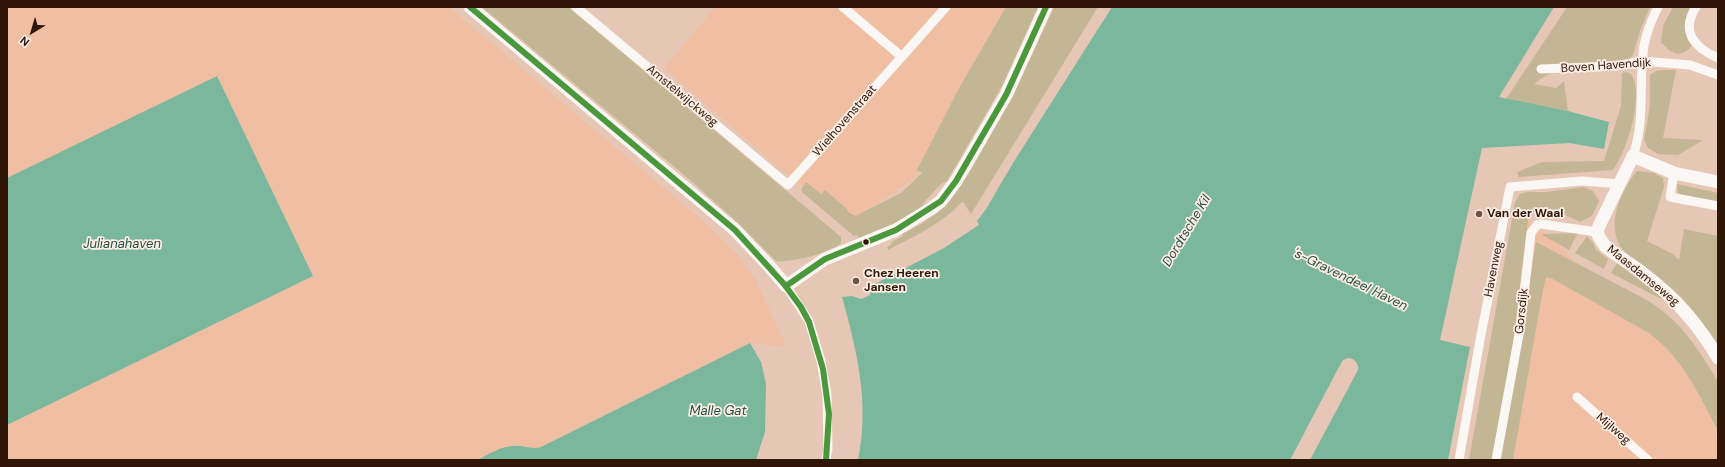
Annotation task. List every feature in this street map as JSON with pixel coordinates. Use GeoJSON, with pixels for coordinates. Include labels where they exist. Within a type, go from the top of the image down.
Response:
{"type":"FeatureCollection","features":[{"type":"Feature","properties":{"kind":"street"},"geometry":{"type":"LineString","coordinates":[[470,7],[735,230],[786,286],[809,321],[821,361],[827,395],[828,449],[826,460]]}},
{"type":"Feature","properties":{"kind":"street","name":"Amstelwijckweg"},"geometry":{"type":"LineString","coordinates":[[576,7],[788,185]]}},
{"type":"Feature","properties":{"kind":"street"},"geometry":{"type":"LineString","coordinates":[[843,7],[902,57]]}},
{"type":"Feature","properties":{"kind":"street","name":"Wielhovenstraat"},"geometry":{"type":"LineString","coordinates":[[788,185],[946,7]]}},
{"type":"Feature","properties":{"kind":"street"},"geometry":{"type":"LineString","coordinates":[[786,286],[825,259],[896,230],[941,201],[956,181],[1006,95],[1046,7]]}},
{"type":"Feature","properties":{"kind":"street"},"geometry":{"type":"LineString","coordinates":[[1598,232],[1602,219],[1633,156],[1640,127],[1642,61],[1647,34],[1658,7]]}},
{"type":"Feature","properties":{"kind":"street"},"geometry":{"type":"LineString","coordinates":[[1696,7],[1692,14],[1690,26],[1692,39],[1698,47],[1706,53],[1718,58]]}},
{"type":"Feature","properties":{"kind":"street","name":"Boven Havendijk"},"geometry":{"type":"LineString","coordinates":[[1541,70],[1616,66],[1642,61],[1690,66],[1718,75]]}},
{"type":"Feature","properties":{"kind":"street"},"geometry":{"type":"LineString","coordinates":[[1633,156],[1674,173],[1718,182]]}},
{"type":"Feature","properties":{"kind":"street"},"geometry":{"type":"LineString","coordinates":[[1674,173],[1670,196],[1718,206]]}},
{"type":"Feature","properties":{"kind":"street","name":"Havenweg"},"geometry":{"type":"LineString","coordinates":[[1459,460],[1480,340],[1510,187],[1582,181],[1620,184]]}},
{"type":"Feature","properties":{"kind":"street","name":"Gorsdijk"},"geometry":{"type":"LineString","coordinates":[[1496,460],[1520,328],[1531,233],[1537,225],[1541,224],[1598,232]]}},
{"type":"Feature","properties":{"kind":"street","name":"Maasdamseweg"},"geometry":{"type":"LineString","coordinates":[[1598,232],[1601,241],[1606,246],[1644,274],[1683,309],[1699,328],[1718,358]]}},
{"type":"Feature","properties":{"kind":"street","name":"Mijlweg"},"geometry":{"type":"LineString","coordinates":[[1577,397],[1648,460]]}},
{"type":"Feature","properties":{"kind":"shaded area"},"geometry":{"type":"Polygon","coordinates":[[[7,7],[449,7],[703,221],[736,253],[754,277],[787,347],[750,343],[541,447],[533,450],[515,445],[506,447],[477,460],[7,460],[7,425],[313,276],[217,76],[7,178],[7,7]]]}},
{"type":"Feature","properties":{"kind":"shaded area"},"geometry":{"type":"Polygon","coordinates":[[[482,7],[568,7],[841,237],[841,243],[836,247],[820,254],[800,259],[776,261],[737,222],[689,179],[482,7]]]}},
{"type":"Feature","properties":{"kind":"shaded area"},"geometry":{"type":"Polygon","coordinates":[[[715,7],[1012,7],[916,177],[855,219],[799,185],[664,68],[715,7]]]}},
{"type":"Feature","properties":{"kind":"shaded area"},"geometry":{"type":"Polygon","coordinates":[[[1006,7],[1038,7],[1002,86],[947,181],[941,184],[925,201],[921,209],[898,222],[858,238],[857,235],[854,236],[803,193],[801,190],[806,182],[821,194],[825,190],[847,209],[848,212],[855,216],[901,193],[922,173],[917,170],[958,90],[1006,7]]]}},
{"type":"Feature","properties":{"kind":"shaded area"},"geometry":{"type":"Polygon","coordinates":[[[1054,7],[1098,7],[971,214],[963,202],[936,224],[888,250],[887,247],[892,244],[891,242],[903,236],[902,234],[921,224],[937,213],[954,195],[971,170],[1014,94],[1054,7]]]}},
{"type":"Feature","properties":{"kind":"shaded area"},"geometry":{"type":"Polygon","coordinates":[[[1567,7],[1650,7],[1640,31],[1633,55],[1628,60],[1570,64],[1545,76],[1534,84],[1556,88],[1564,81],[1568,111],[1506,99],[1567,7]]]}},
{"type":"Feature","properties":{"kind":"shaded area"},"geometry":{"type":"Polygon","coordinates":[[[1673,7],[1693,7],[1687,27],[1687,37],[1692,46],[1683,53],[1679,54],[1669,50],[1661,42],[1663,26],[1673,7]]]}},
{"type":"Feature","properties":{"kind":"shaded area"},"geometry":{"type":"Polygon","coordinates":[[[1676,70],[1663,138],[1703,140],[1678,155],[1658,154],[1648,148],[1644,140],[1650,106],[1650,75],[1656,71],[1676,70]]]}},
{"type":"Feature","properties":{"kind":"shaded area"},"geometry":{"type":"Polygon","coordinates":[[[1626,72],[1631,74],[1635,83],[1635,108],[1629,137],[1613,170],[1519,177],[1517,172],[1542,162],[1604,161],[1621,106],[1622,73],[1626,72]]]}},
{"type":"Feature","properties":{"kind":"shaded area"},"geometry":{"type":"Polygon","coordinates":[[[1637,171],[1654,173],[1663,178],[1664,187],[1647,241],[1673,254],[1679,260],[1684,229],[1718,236],[1718,346],[1700,319],[1685,301],[1665,283],[1626,253],[1622,249],[1617,239],[1615,219],[1617,208],[1626,188],[1637,171]]]}},
{"type":"Feature","properties":{"kind":"shaded area"},"geometry":{"type":"Polygon","coordinates":[[[1677,184],[1718,193],[1718,205],[1684,197],[1678,193],[1677,184]]]}},
{"type":"Feature","properties":{"kind":"shaded area"},"geometry":{"type":"Polygon","coordinates":[[[1583,187],[1593,191],[1599,201],[1592,216],[1580,222],[1552,209],[1540,208],[1532,213],[1528,220],[1510,366],[1494,460],[1469,460],[1515,202],[1520,194],[1527,192],[1547,192],[1583,187]]]}},
{"type":"Feature","properties":{"kind":"shaded area"},"geometry":{"type":"Polygon","coordinates":[[[1518,209],[1700,374],[1718,444],[1718,460],[1484,460],[1518,209]]]}},
{"type":"Feature","properties":{"kind":"shaded area"},"geometry":{"type":"Polygon","coordinates":[[[1578,233],[1569,250],[1542,235],[1543,234],[1578,233]]]}},
{"type":"Feature","properties":{"kind":"shaded area"},"geometry":{"type":"Polygon","coordinates":[[[1587,236],[1593,243],[1596,250],[1608,259],[1604,269],[1575,253],[1587,236]]]}},
{"type":"Feature","properties":{"kind":"shaded area"},"geometry":{"type":"Polygon","coordinates":[[[1536,242],[1643,298],[1663,311],[1680,326],[1694,344],[1716,379],[1719,397],[1718,431],[1697,391],[1681,365],[1661,343],[1649,333],[1551,278],[1546,277],[1513,460],[1501,460],[1536,242]]]}},
{"type":"Feature","properties":{"kind":"shaded area"},"geometry":{"type":"Polygon","coordinates":[[[1617,263],[1664,299],[1659,298],[1611,273],[1617,263]]]}},
{"type":"Feature","properties":{"kind":"water"},"geometry":{"type":"Polygon","coordinates":[[[1112,7],[1554,7],[1499,97],[1568,111],[1609,122],[1604,149],[1569,143],[1482,148],[1440,340],[1470,347],[1448,460],[1310,460],[1358,370],[1356,361],[1348,358],[1343,360],[1340,365],[1290,460],[858,460],[863,418],[862,398],[853,337],[842,297],[852,296],[861,299],[870,295],[871,286],[944,248],[979,225],[977,221],[986,209],[1013,163],[1112,7]]]}},
{"type":"Feature","properties":{"kind":"water","name":"Julianahaven"},"geometry":{"type":"Polygon","coordinates":[[[217,76],[313,276],[7,425],[7,178],[217,76]]]}},
{"type":"Feature","properties":{"kind":"water","name":"Malle Gat"},"geometry":{"type":"Polygon","coordinates":[[[750,343],[761,362],[766,384],[765,432],[756,460],[477,460],[508,446],[534,448],[541,447],[750,343]]]}},
{"type":"Feature","properties":{"kind":"transit line"},"geometry":{"type":"LineString","coordinates":[[470,7],[735,230],[784,284],[801,307],[809,322],[823,369],[829,414],[826,460]]}},
{"type":"Feature","properties":{"kind":"transit line"},"geometry":{"type":"LineString","coordinates":[[786,286],[825,259],[896,230],[941,201],[956,181],[1006,95],[1046,7]]}},
{"type":"Feature","properties":{"kind":"place","name":"Van der Waal"},"geometry":{"type":"Point","coordinates":[1479,214]}},
{"type":"Feature","properties":{"kind":"place","name":"Chez Heeren Jansen"},"geometry":{"type":"Point","coordinates":[856,281]}},
{"type":"Feature","properties":{"kind":"water label","name":"Dordtsche Kil"},"geometry":{"type":"Point","coordinates":[1187,231]}},
{"type":"Feature","properties":{"kind":"water label","name":"'s-Gravendeel Haven"},"geometry":{"type":"Point","coordinates":[1350,280]}}]}
